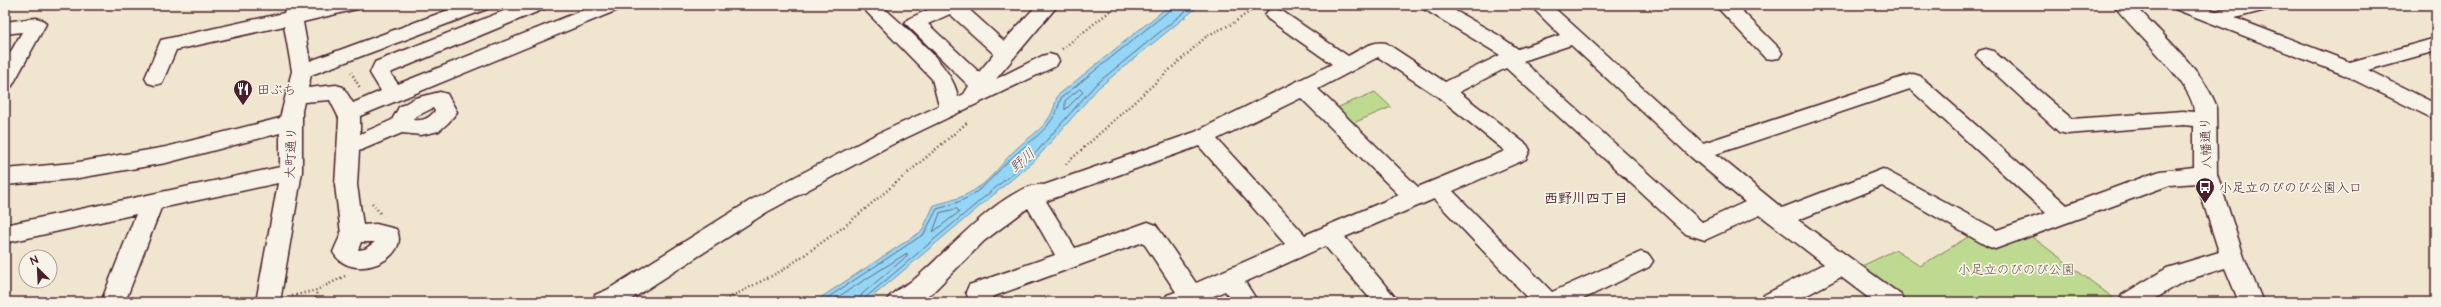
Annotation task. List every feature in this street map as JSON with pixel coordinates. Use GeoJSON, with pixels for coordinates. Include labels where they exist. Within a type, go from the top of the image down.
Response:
{"type":"FeatureCollection","features":[{"type":"Feature","properties":{"kind":"street"},"geometry":{"type":"LineString","coordinates":[[155,78],[168,45],[294,11],[350,5]]}},
{"type":"Feature","properties":{"kind":"street"},"geometry":{"type":"LineString","coordinates":[[302,71],[480,5]]}},
{"type":"Feature","properties":{"kind":"street"},"geometry":{"type":"LineString","coordinates":[[394,94],[380,74],[382,66],[538,5]]}},
{"type":"Feature","properties":{"kind":"street"},"geometry":{"type":"LineString","coordinates":[[348,113],[614,5]]}},
{"type":"Feature","properties":{"kind":"street"},"geometry":{"type":"LineString","coordinates":[[870,5],[941,76],[946,86],[950,109]]}},
{"type":"Feature","properties":{"kind":"street"},"geometry":{"type":"LineString","coordinates":[[974,101],[1014,42],[1048,5]]}},
{"type":"Feature","properties":{"kind":"street"},"geometry":{"type":"LineString","coordinates":[[1430,5],[1491,39],[1694,228],[1705,232],[1761,204]]}},
{"type":"Feature","properties":{"kind":"street"},"geometry":{"type":"LineString","coordinates":[[1725,5],[1772,53]]}},
{"type":"Feature","properties":{"kind":"street","name":"八幡通り"},"geometry":{"type":"LineString","coordinates":[[2124,5],[2196,87],[2205,105],[2203,120],[2206,174],[2232,257],[2251,302]]}},
{"type":"Feature","properties":{"kind":"street"},"geometry":{"type":"LineString","coordinates":[[2182,5],[2217,17],[2349,69],[2436,113]]}},
{"type":"Feature","properties":{"kind":"street"},"geometry":{"type":"LineString","coordinates":[[2217,17],[2263,5]]}},
{"type":"Feature","properties":{"kind":"street"},"geometry":{"type":"LineString","coordinates":[[974,101],[915,23],[953,6],[1006,54]]}},
{"type":"Feature","properties":{"kind":"street"},"geometry":{"type":"LineString","coordinates":[[1547,6],[1574,36],[1699,152],[1779,218],[1892,302]]}},
{"type":"Feature","properties":{"kind":"street","name":"大町通り"},"geometry":{"type":"LineString","coordinates":[[268,302],[291,172],[291,123],[295,96],[302,71],[294,11]]}},
{"type":"Feature","properties":{"kind":"street"},"geometry":{"type":"LineString","coordinates":[[1274,15],[1348,65]]}},
{"type":"Feature","properties":{"kind":"street"},"geometry":{"type":"LineString","coordinates":[[5,28],[36,24],[5,81]]}},
{"type":"Feature","properties":{"kind":"street"},"geometry":{"type":"LineString","coordinates":[[1444,91],[1512,58],[1574,36]]}},
{"type":"Feature","properties":{"kind":"street"},"geometry":{"type":"LineString","coordinates":[[2349,69],[2436,44]]}},
{"type":"Feature","properties":{"kind":"street"},"geometry":{"type":"LineString","coordinates":[[898,302],[924,285],[997,218],[1035,192],[1044,193],[1203,137],[1304,88],[1378,48],[1444,91],[1519,150],[1518,154],[1301,246],[1183,299],[1148,231],[978,292],[982,302]]}},
{"type":"Feature","properties":{"kind":"street"},"geometry":{"type":"LineString","coordinates":[[1986,56],[2067,126],[2183,118],[2203,120]]}},
{"type":"Feature","properties":{"kind":"street"},"geometry":{"type":"LineString","coordinates":[[604,302],[616,297],[758,206],[883,140],[950,109],[974,101],[1049,61]]}},
{"type":"Feature","properties":{"kind":"street"},"geometry":{"type":"LineString","coordinates":[[1699,152],[1913,81],[2064,215]]}},
{"type":"Feature","properties":{"kind":"street"},"geometry":{"type":"LineString","coordinates":[[1304,88],[1415,198]]}},
{"type":"Feature","properties":{"kind":"street"},"geometry":{"type":"LineString","coordinates":[[295,96],[336,92],[350,117],[346,185],[353,234]]}},
{"type":"Feature","properties":{"kind":"street"},"geometry":{"type":"LineString","coordinates":[[5,177],[73,171],[166,155],[291,123]]}},
{"type":"Feature","properties":{"kind":"street"},"geometry":{"type":"LineString","coordinates":[[349,147],[400,125]]}},
{"type":"Feature","properties":{"kind":"street"},"geometry":{"type":"LineString","coordinates":[[1203,137],[1301,246]]}},
{"type":"Feature","properties":{"kind":"street"},"geometry":{"type":"LineString","coordinates":[[7,238],[291,172]]}},
{"type":"Feature","properties":{"kind":"street"},"geometry":{"type":"LineString","coordinates":[[1779,218],[1883,178],[1994,240],[2168,177],[2206,174]]}},
{"type":"Feature","properties":{"kind":"street"},"geometry":{"type":"LineString","coordinates":[[1437,188],[1547,302]]}},
{"type":"Feature","properties":{"kind":"street"},"geometry":{"type":"LineString","coordinates":[[1031,195],[1070,258]]}},
{"type":"Feature","properties":{"kind":"street"},"geometry":{"type":"LineString","coordinates":[[113,302],[151,204]]}},
{"type":"Feature","properties":{"kind":"street"},"geometry":{"type":"LineString","coordinates":[[1329,234],[1387,302]]}},
{"type":"Feature","properties":{"kind":"street"},"geometry":{"type":"LineString","coordinates":[[2131,302],[2176,274],[2232,257]]}},
{"type":"Feature","properties":{"kind":"street"},"geometry":{"type":"LineString","coordinates":[[1554,302],[1641,261]]}},
{"type":"Feature","properties":{"kind":"street"},"geometry":{"type":"LineString","coordinates":[[1773,302],[1842,266]]}},
{"type":"Feature","properties":{"kind":"street"},"geometry":{"type":"LineString","coordinates":[[1229,278],[1246,302]]}},
{"type":"Feature","properties":{"kind":"path"},"geometry":{"type":"LineString","coordinates":[[1049,61],[1090,25],[1118,5]]}},
{"type":"Feature","properties":{"kind":"path"},"geometry":{"type":"LineString","coordinates":[[1062,168],[1128,104],[1208,35],[1232,24],[1258,5]]}},
{"type":"Feature","properties":{"kind":"path"},"geometry":{"type":"LineString","coordinates":[[721,302],[783,270],[845,226],[901,177],[974,101]]}},
{"type":"Feature","properties":{"kind":"path"},"geometry":{"type":"LineString","coordinates":[[315,302],[317,290]]}},
{"type":"Feature","properties":{"kind":"green space"},"geometry":{"type":"Polygon","coordinates":[[[1375,92],[1391,107],[1351,124],[1336,108],[1375,92]]]}},
{"type":"Feature","properties":{"kind":"green space","name":"小足立のびのび公園"},"geometry":{"type":"Polygon","coordinates":[[[2023,230],[2116,300],[2112,302],[1900,302],[1854,270],[1895,250],[1920,266],[1978,231],[2023,230]]]}},
{"type":"Feature","properties":{"kind":"water","name":"野川"},"geometry":{"type":"Polygon","coordinates":[[[1170,5],[1200,5],[1098,88],[1036,159],[866,302],[814,302],[922,231],[934,205],[963,196],[984,183],[1013,152],[1041,128],[1051,115],[1057,96],[1170,5]]]}},
{"type":"Feature","properties":{"kind":"place","name":"田ぶち"},"geometry":{"type":"Point","coordinates":[243,106]}},
{"type":"Feature","properties":{"kind":"place","name":"小足立のびのび公園入口"},"geometry":{"type":"Point","coordinates":[2205,204]}},
{"type":"Feature","properties":{"kind":"district","name":"西野川四丁目"},"geometry":{"type":"Point","coordinates":[1586,198]}}]}
